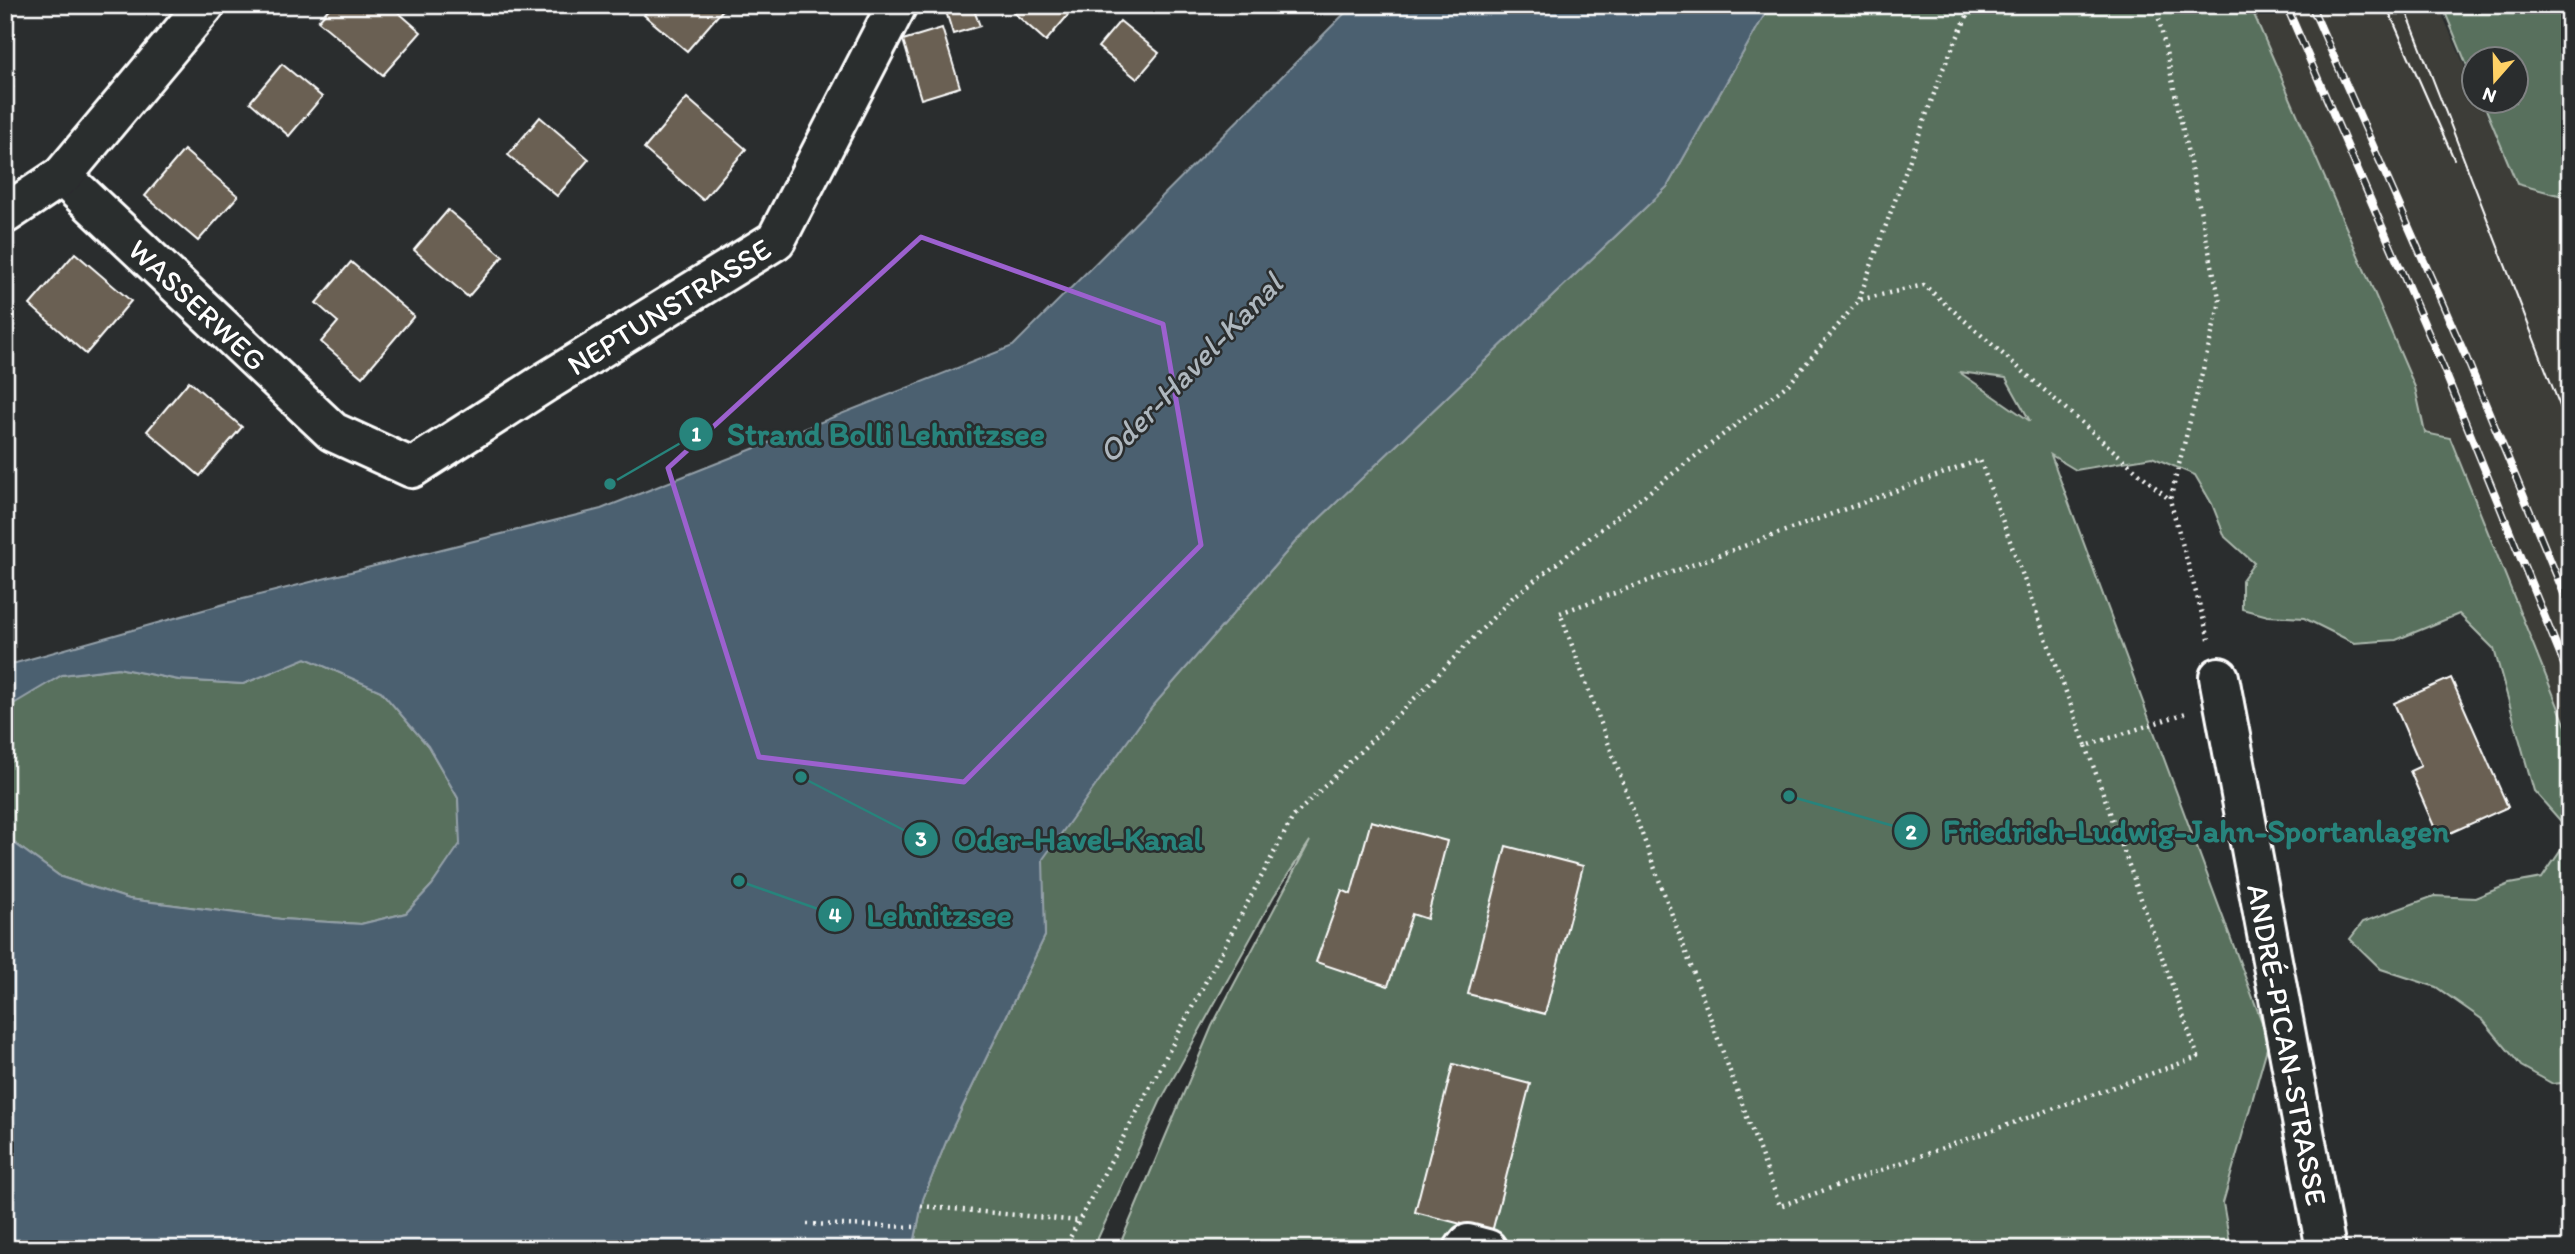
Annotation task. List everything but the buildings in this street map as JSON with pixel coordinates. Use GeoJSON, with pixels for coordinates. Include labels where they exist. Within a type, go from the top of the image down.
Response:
{"type":"FeatureCollection","features":[{"type":"Feature","properties":{"kind":"street"},"geometry":{"type":"LineString","coordinates":[[5,214],[62,176],[205,5]]}},
{"type":"Feature","properties":{"kind":"street","name":"NEPTUNSTRASSE"},"geometry":{"type":"LineString","coordinates":[[333,432],[412,468],[776,240],[897,5]]}},
{"type":"Feature","properties":{"kind":"street","name":"WASSERWEG"},"geometry":{"type":"LineString","coordinates":[[62,176],[333,432]]}},
{"type":"Feature","properties":{"kind":"street","name":"ANDRÉ-PICAN-STRASSE"},"geometry":{"type":"LineString","coordinates":[[2221,688],[2326,1249]]}},
{"type":"Feature","properties":{"kind":"street"},"geometry":{"type":"LineString","coordinates":[[1464,1249],[1468,1244],[1487,1249]]}},
{"type":"Feature","properties":{"kind":"path"},"geometry":{"type":"LineString","coordinates":[[1064,1249],[1293,817],[1422,691],[1512,598],[1791,382],[1859,300],[1943,69],[1972,5]]}},
{"type":"Feature","properties":{"kind":"path"},"geometry":{"type":"LineString","coordinates":[[2086,746],[2151,726],[2221,688],[2170,500],[2220,302],[2156,5]]}},
{"type":"Feature","properties":{"kind":"path"},"geometry":{"type":"LineString","coordinates":[[1859,300],[1924,285],[2170,500]]}},
{"type":"Feature","properties":{"kind":"path"},"geometry":{"type":"LineString","coordinates":[[1980,460],[2086,746],[2198,1057],[1780,1206],[1560,613],[1980,460]]}},
{"type":"Feature","properties":{"kind":"path"},"geometry":{"type":"LineString","coordinates":[[922,1206],[1079,1221]]}},
{"type":"Feature","properties":{"kind":"path"},"geometry":{"type":"LineString","coordinates":[[807,1224],[918,1227]]}},
{"type":"Feature","properties":{"kind":"highlighted area"},"geometry":{"type":"Polygon","coordinates":[[[921,237],[1163,324],[1201,545],[964,782],[759,757],[668,468],[921,237]]]}},
{"type":"Feature","properties":{"kind":"shaded area"},"geometry":{"type":"Polygon","coordinates":[[[2250,5],[2438,5],[2460,55],[2460,116],[2487,116],[2517,183],[2570,198],[2570,736],[2450,439],[2425,434],[2415,387],[2250,5]]]}},
{"type":"Feature","properties":{"kind":"green space"},"geometry":{"type":"Polygon","coordinates":[[[1770,5],[2250,5],[2415,387],[2425,433],[2450,438],[2570,736],[2570,1082],[2553,1084],[2521,1066],[2483,1020],[2436,987],[2381,969],[2350,939],[2363,922],[2434,896],[2475,898],[2509,884],[2542,878],[2561,850],[2566,827],[2534,791],[2494,649],[2459,614],[2396,640],[2354,643],[2304,618],[2268,616],[2242,609],[2242,580],[2254,563],[2225,537],[2212,504],[2195,475],[2152,457],[2076,470],[2051,455],[2269,1041],[2223,1203],[2231,1249],[1118,1249],[1212,1026],[1310,841],[1274,896],[1160,1102],[1093,1249],[913,1249],[923,1199],[948,1137],[1045,936],[1042,859],[1152,707],[1296,541],[1667,187],[1770,5]],[[1959,372],[2030,421],[2006,378],[1959,372]]]}},
{"type":"Feature","properties":{"kind":"green space"},"geometry":{"type":"Polygon","coordinates":[[[2442,5],[2570,5],[2570,198],[2517,184],[2489,116],[2530,116],[2530,46],[2460,46],[2460,49],[2442,5]]]}},
{"type":"Feature","properties":{"kind":"green space"},"geometry":{"type":"Polygon","coordinates":[[[306,658],[381,691],[428,746],[458,798],[461,844],[432,885],[406,913],[361,924],[281,919],[129,899],[61,877],[10,840],[5,831],[5,709],[10,704],[62,675],[118,668],[179,680],[243,684],[306,658]]]}},
{"type":"Feature","properties":{"kind":"water"},"geometry":{"type":"Polygon","coordinates":[[[1353,5],[1770,5],[1667,187],[1296,541],[1152,707],[1043,859],[1045,936],[948,1137],[923,1199],[913,1249],[5,1249],[5,831],[10,840],[61,877],[129,899],[281,919],[361,924],[406,913],[432,885],[460,844],[458,798],[428,746],[381,691],[306,658],[243,684],[179,680],[118,668],[62,675],[5,709],[5,666],[235,601],[601,509],[1013,346],[1353,5]]]}},
{"type":"Feature","properties":{"kind":"tram line"},"geometry":{"type":"LineString","coordinates":[[2386,5],[2454,159]]}},
{"type":"Feature","properties":{"kind":"tram line"},"geometry":{"type":"LineString","coordinates":[[2404,5],[2570,432]]}},
{"type":"Feature","properties":{"kind":"railway"},"geometry":{"type":"LineString","coordinates":[[2286,5],[2443,367],[2570,679]]}},
{"type":"Feature","properties":{"kind":"railway"},"geometry":{"type":"LineString","coordinates":[[2311,5],[2466,357],[2570,608]]}},
{"type":"Feature","properties":{"kind":"place","name":"Strand Bolli Lehnitzsee"},"geometry":{"type":"Point","coordinates":[610,484]}},
{"type":"Feature","properties":{"kind":"place","name":"Oder-Havel-Kanal"},"geometry":{"type":"Point","coordinates":[801,777]}},
{"type":"Feature","properties":{"kind":"place","name":"Friedrich-Ludwig-Jahn-Sportanlagen"},"geometry":{"type":"Point","coordinates":[1789,796]}},
{"type":"Feature","properties":{"kind":"place","name":"Lehnitzsee"},"geometry":{"type":"Point","coordinates":[739,881]}}]}
